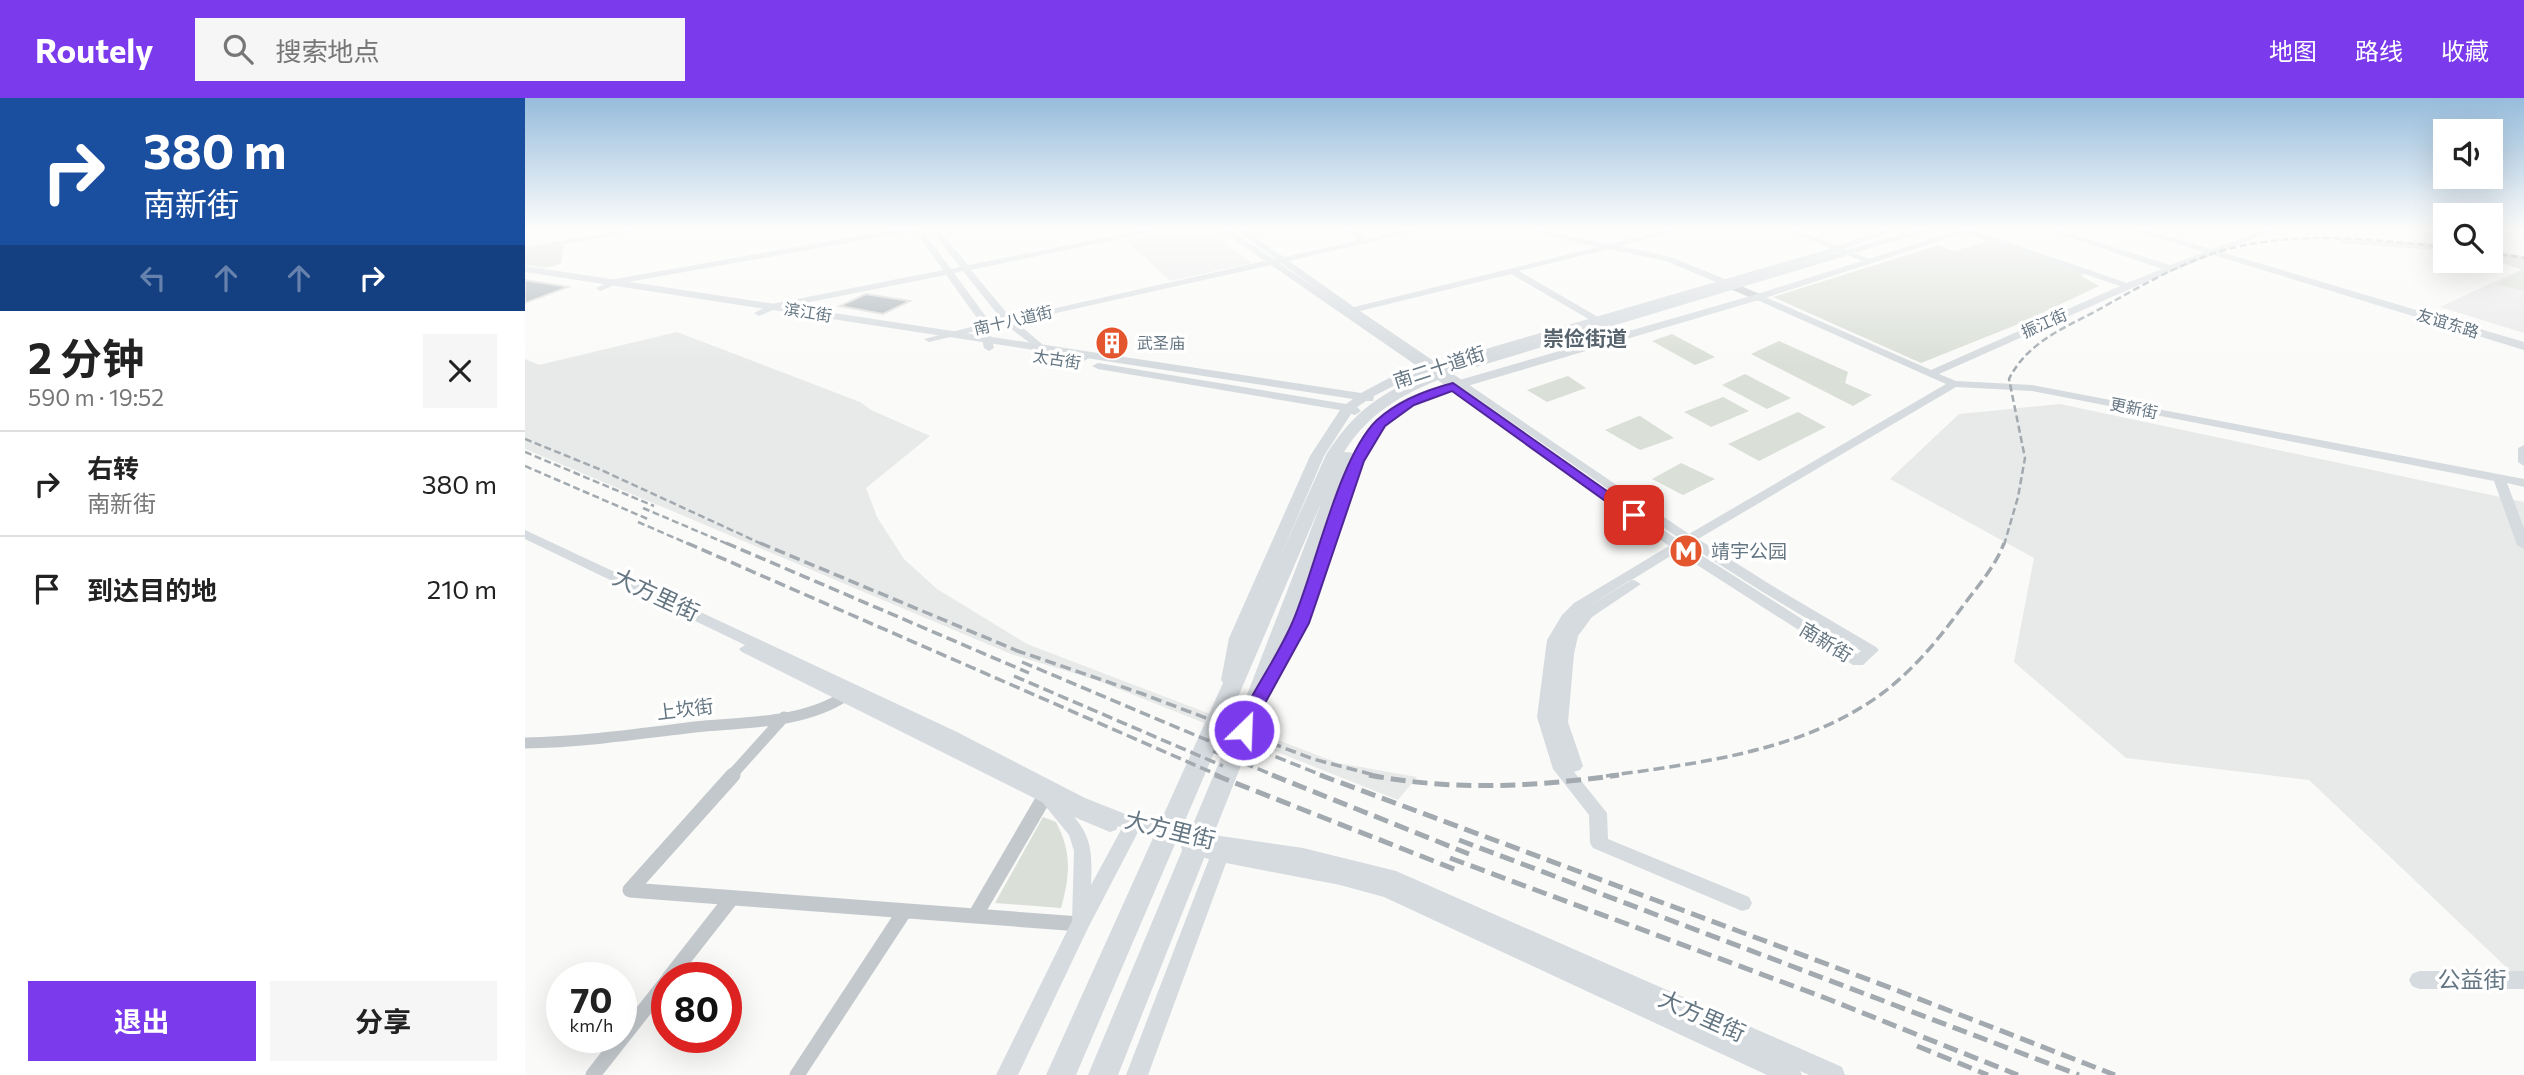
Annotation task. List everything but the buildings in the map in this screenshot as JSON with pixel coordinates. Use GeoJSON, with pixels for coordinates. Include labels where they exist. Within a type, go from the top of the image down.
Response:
{"type":"FeatureCollection","features":[{"type":"Feature","properties":{"kind":"highway"},"geometry":{"type":"LineString","coordinates":[[1061,1075],[1334,455],[1350,428],[1368,410],[1396,392],[1478,362],[1778,274]]}},
{"type":"Feature","properties":{"kind":"highway"},"geometry":{"type":"LineString","coordinates":[[1103,1075],[1254,705],[1345,461],[1369,424],[1407,395],[1436,382],[1795,274]]}},
{"type":"Feature","properties":{"kind":"highway","name":"友谊东路"},"geometry":{"type":"LineString","coordinates":[[2289,274],[2524,346]]}},
{"type":"Feature","properties":{"kind":"highway","name":"友谊东路"},"geometry":{"type":"LineString","coordinates":[[2295,274],[2524,340]]}},
{"type":"Feature","properties":{"kind":"main road","name":"滨江街"},"geometry":{"type":"LineString","coordinates":[[557,274],[949,334],[988,344]]}},
{"type":"Feature","properties":{"kind":"main road","name":"南二十道街"},"geometry":{"type":"LineString","coordinates":[[1227,703],[1237,638],[1246,614],[1317,456],[1346,402],[1397,379],[1753,274]]}},
{"type":"Feature","properties":{"kind":"main road"},"geometry":{"type":"LineString","coordinates":[[1755,296],[1818,274]]}},
{"type":"Feature","properties":{"kind":"main road"},"geometry":{"type":"LineString","coordinates":[[1755,296],[1829,274]]}},
{"type":"Feature","properties":{"kind":"main road","name":"滨江街"},"geometry":{"type":"LineString","coordinates":[[525,276],[929,339],[1009,343]]}},
{"type":"Feature","properties":{"kind":"main road","name":"南二十道街"},"geometry":{"type":"LineString","coordinates":[[1254,705],[1301,623],[1357,461],[1381,424],[1397,409],[1425,395],[1755,296]]}},
{"type":"Feature","properties":{"kind":"main road","name":"太古街"},"geometry":{"type":"LineString","coordinates":[[1009,343],[1364,396],[1397,409]]}},
{"type":"Feature","properties":{"kind":"main road","name":"太古街"},"geometry":{"type":"LineString","coordinates":[[988,344],[1346,402]]}},
{"type":"Feature","properties":{"kind":"main road","name":"太古街"},"geometry":{"type":"LineString","coordinates":[[1084,358],[1346,402]]}},
{"type":"Feature","properties":{"kind":"main road"},"geometry":{"type":"LineString","coordinates":[[1346,402],[1478,362]]}},
{"type":"Feature","properties":{"kind":"main road"},"geometry":{"type":"LineString","coordinates":[[1346,402],[1381,424]]}},
{"type":"Feature","properties":{"kind":"street"},"geometry":{"type":"LineString","coordinates":[[600,288],[615,282],[662,274]]}},
{"type":"Feature","properties":{"kind":"street"},"geometry":{"type":"LineString","coordinates":[[759,313],[772,307],[942,274]]}},
{"type":"Feature","properties":{"kind":"street"},"geometry":{"type":"LineString","coordinates":[[951,274],[982,318],[988,344]]}},
{"type":"Feature","properties":{"kind":"street","name":"太古街"},"geometry":{"type":"LineString","coordinates":[[969,274],[1008,321],[1038,346]]}},
{"type":"Feature","properties":{"kind":"street","name":"南十八道街"},"geometry":{"type":"LineString","coordinates":[[929,339],[1221,274]]}},
{"type":"Feature","properties":{"kind":"street","name":"南新街"},"geometry":{"type":"LineString","coordinates":[[1295,274],[1688,547],[1858,662],[1871,650],[1688,547]]}},
{"type":"Feature","properties":{"kind":"street","name":"南新街"},"geometry":{"type":"LineString","coordinates":[[1296,274],[1352,310],[1430,369]]}},
{"type":"Feature","properties":{"kind":"street"},"geometry":{"type":"LineString","coordinates":[[1352,310],[1507,274]]}},
{"type":"Feature","properties":{"kind":"street"},"geometry":{"type":"LineString","coordinates":[[1517,274],[1595,319]]}},
{"type":"Feature","properties":{"kind":"street"},"geometry":{"type":"LineString","coordinates":[[1706,274],[1755,296]]}},
{"type":"Feature","properties":{"kind":"street"},"geometry":{"type":"LineString","coordinates":[[2092,274],[2127,286]]}},
{"type":"Feature","properties":{"kind":"street","name":"振江街"},"geometry":{"type":"LineString","coordinates":[[1930,374],[2156,274]]}},
{"type":"Feature","properties":{"kind":"street","name":"更新街"},"geometry":{"type":"LineString","coordinates":[[1755,296],[1958,384],[2032,388],[2524,483]]}},
{"type":"Feature","properties":{"kind":"street","name":"太古街"},"geometry":{"type":"LineString","coordinates":[[1009,343],[1084,358]]}},
{"type":"Feature","properties":{"kind":"street"},"geometry":{"type":"LineString","coordinates":[[1742,903],[1599,843],[1598,813],[1562,769],[1574,766],[1560,722],[1566,654],[1576,626],[1594,608],[1688,547],[1958,384]]}},
{"type":"Feature","properties":{"kind":"street"},"geometry":{"type":"LineString","coordinates":[[2524,448],[2524,462]]}},
{"type":"Feature","properties":{"kind":"street"},"geometry":{"type":"LineString","coordinates":[[2499,478],[2524,545]]}},
{"type":"Feature","properties":{"kind":"street","name":"大方里街"},"geometry":{"type":"LineString","coordinates":[[525,534],[939,730],[1131,828],[1220,855],[1341,876],[1389,891],[1791,1075]]}},
{"type":"Feature","properties":{"kind":"street","name":"大方里街"},"geometry":{"type":"LineString","coordinates":[[525,542],[1092,819],[1186,838],[1314,857],[1389,876],[1834,1075]]}},
{"type":"Feature","properties":{"kind":"street","name":"上坎街"},"geometry":{"type":"LineString","coordinates":[[525,743],[565,742],[784,717],[813,712],[834,704],[845,696]]}},
{"type":"Feature","properties":{"kind":"street"},"geometry":{"type":"LineString","coordinates":[[784,717],[630,890],[1080,924]]}},
{"type":"Feature","properties":{"kind":"street"},"geometry":{"type":"LineString","coordinates":[[975,916],[1045,796],[1077,832],[1083,851],[1080,924]]}},
{"type":"Feature","properties":{"kind":"street"},"geometry":{"type":"LineString","coordinates":[[1007,1075],[1080,924],[1131,828]]}},
{"type":"Feature","properties":{"kind":"street"},"geometry":{"type":"LineString","coordinates":[[1137,1075],[1220,855]]}},
{"type":"Feature","properties":{"kind":"street"},"geometry":{"type":"LineString","coordinates":[[682,962],[731,899]]}},
{"type":"Feature","properties":{"kind":"street"},"geometry":{"type":"LineString","coordinates":[[797,1075],[904,912]]}},
{"type":"Feature","properties":{"kind":"street","name":"公益街"},"geometry":{"type":"LineString","coordinates":[[2419,980],[2524,980]]}},
{"type":"Feature","properties":{"kind":"street"},"geometry":{"type":"LineString","coordinates":[[593,1075],[651,1002]]}},
{"type":"Feature","properties":{"kind":"shaded area"},"geometry":{"type":"Polygon","coordinates":[[[1162,274],[1204,274],[1170,281],[1162,274]]]}},
{"type":"Feature","properties":{"kind":"shaded area"},"geometry":{"type":"Polygon","coordinates":[[[1848,274],[2083,274],[2081,276],[2099,286],[2016,325],[1921,363],[1773,297],[1848,274]]]}},
{"type":"Feature","properties":{"kind":"shaded area"},"geometry":{"type":"Polygon","coordinates":[[[2512,274],[2524,274],[2524,333],[2440,307],[2512,274]]]}},
{"type":"Feature","properties":{"kind":"shaded area"},"geometry":{"type":"Polygon","coordinates":[[[2516,274],[2524,274],[2524,291],[2496,284],[2516,274]]]}},
{"type":"Feature","properties":{"kind":"shaded area"},"geometry":{"type":"Polygon","coordinates":[[[677,332],[860,402],[871,410],[930,436],[866,488],[877,517],[904,559],[937,589],[1027,644],[1338,763],[1417,777],[1398,800],[1096,680],[1011,654],[525,449],[525,359],[539,365],[677,332]]]}},
{"type":"Feature","properties":{"kind":"shaded area"},"geometry":{"type":"Polygon","coordinates":[[[1672,334],[1715,357],[1695,365],[1652,341],[1672,334]]]}},
{"type":"Feature","properties":{"kind":"shaded area"},"geometry":{"type":"Polygon","coordinates":[[[1779,341],[1848,372],[1845,383],[1872,395],[1853,406],[1751,354],[1779,341]]]}},
{"type":"Feature","properties":{"kind":"shaded area"},"geometry":{"type":"Polygon","coordinates":[[[1745,374],[1791,398],[1767,409],[1722,385],[1745,374]]]}},
{"type":"Feature","properties":{"kind":"shaded area"},"geometry":{"type":"Polygon","coordinates":[[[1568,376],[1586,388],[1547,402],[1527,390],[1568,376]]]}},
{"type":"Feature","properties":{"kind":"shaded area"},"geometry":{"type":"Polygon","coordinates":[[[1723,397],[1749,411],[1711,427],[1684,412],[1723,397]]]}},
{"type":"Feature","properties":{"kind":"shaded area"},"geometry":{"type":"Polygon","coordinates":[[[2060,404],[2524,502],[2524,984],[2309,780],[2126,758],[2014,662],[2034,558],[1890,479],[1959,414],[2060,404]]]}},
{"type":"Feature","properties":{"kind":"shaded area"},"geometry":{"type":"Polygon","coordinates":[[[1798,412],[1826,427],[1759,461],[1728,444],[1798,412]]]}},
{"type":"Feature","properties":{"kind":"shaded area"},"geometry":{"type":"Polygon","coordinates":[[[1640,416],[1674,438],[1640,450],[1605,430],[1640,416]]]}},
{"type":"Feature","properties":{"kind":"shaded area"},"geometry":{"type":"Polygon","coordinates":[[[1681,463],[1715,479],[1683,495],[1652,479],[1681,463]]]}},
{"type":"Feature","properties":{"kind":"shaded area"},"geometry":{"type":"Polygon","coordinates":[[[1043,817],[1056,822],[1067,854],[1068,875],[1061,908],[995,903],[1043,817]]]}},
{"type":"Feature","properties":{"kind":"railway"},"geometry":{"type":"LineString","coordinates":[[2004,545],[2018,497],[2025,458],[2009,379],[2035,346],[2166,274]]}},
{"type":"Feature","properties":{"kind":"railway"},"geometry":{"type":"LineString","coordinates":[[525,439],[599,469],[764,545]]}},
{"type":"Feature","properties":{"kind":"railway"},"geometry":{"type":"LineString","coordinates":[[525,452],[654,506]]}},
{"type":"Feature","properties":{"kind":"railway"},"geometry":{"type":"LineString","coordinates":[[525,466],[650,520]]}},
{"type":"Feature","properties":{"kind":"railway"},"geometry":{"type":"LineString","coordinates":[[643,508],[730,545]]}},
{"type":"Feature","properties":{"kind":"railway"},"geometry":{"type":"LineString","coordinates":[[638,522],[691,545]]}},
{"type":"Feature","properties":{"kind":"railway"},"geometry":{"type":"LineString","coordinates":[[687,543],[1220,776]]}},
{"type":"Feature","properties":{"kind":"railway"},"geometry":{"type":"LineString","coordinates":[[726,543],[1029,673]]}},
{"type":"Feature","properties":{"kind":"railway"},"geometry":{"type":"LineString","coordinates":[[760,543],[1018,651]]}},
{"type":"Feature","properties":{"kind":"railway"},"geometry":{"type":"LineString","coordinates":[[1606,776],[1678,766],[1751,751],[1787,741],[1854,712],[1884,692],[1925,654],[1984,578],[2004,543]]}},
{"type":"Feature","properties":{"kind":"railway"},"geometry":{"type":"LineString","coordinates":[[1018,651],[1143,694],[1313,759],[1378,776]]}},
{"type":"Feature","properties":{"kind":"railway"},"geometry":{"type":"LineString","coordinates":[[1018,651],[1025,654]]}},
{"type":"Feature","properties":{"kind":"railway"},"geometry":{"type":"LineString","coordinates":[[1022,662],[1228,749]]}},
{"type":"Feature","properties":{"kind":"railway"},"geometry":{"type":"LineString","coordinates":[[1014,676],[1223,766]]}},
{"type":"Feature","properties":{"kind":"railway"},"geometry":{"type":"LineString","coordinates":[[1216,733],[1324,776]]}},
{"type":"Feature","properties":{"kind":"railway"},"geometry":{"type":"LineString","coordinates":[[1213,751],[1276,776]]}},
{"type":"Feature","properties":{"kind":"railway"},"geometry":{"type":"LineString","coordinates":[[1215,775],[1459,871]]}},
{"type":"Feature","properties":{"kind":"railway"},"geometry":{"type":"LineString","coordinates":[[1272,775],[1469,854]]}},
{"type":"Feature","properties":{"kind":"railway"},"geometry":{"type":"LineString","coordinates":[[1320,775],[1891,988],[2115,1075]]}},
{"type":"Feature","properties":{"kind":"railway"},"geometry":{"type":"LineString","coordinates":[[1369,775],[1431,783],[1493,786],[1619,775]]}},
{"type":"Feature","properties":{"kind":"railway"},"geometry":{"type":"LineString","coordinates":[[1459,840],[2079,1075]]}},
{"type":"Feature","properties":{"kind":"railway"},"geometry":{"type":"LineString","coordinates":[[1450,858],[1828,999],[2018,1075]]}},
{"type":"Feature","properties":{"kind":"railway"},"geometry":{"type":"LineString","coordinates":[[1917,1046],[1988,1075]]}},
{"type":"Feature","properties":{"kind":"place","name":"武圣庙"},"geometry":{"type":"Point","coordinates":[1112,343]}},
{"type":"Feature","properties":{"kind":"place","name":"靖宇公园"},"geometry":{"type":"Point","coordinates":[1686,551]}},
{"type":"Feature","properties":{"kind":"district","name":"崇俭街道"},"geometry":{"type":"Point","coordinates":[1585,339]}},
{"type":"Feature","properties":{"kind":"route"},"geometry":{"type":"LineString","coordinates":[[1244,730],[1254,705],[1301,623],[1357,461],[1381,424],[1397,409],[1425,395],[1453,386],[1634,515]]}}]}
